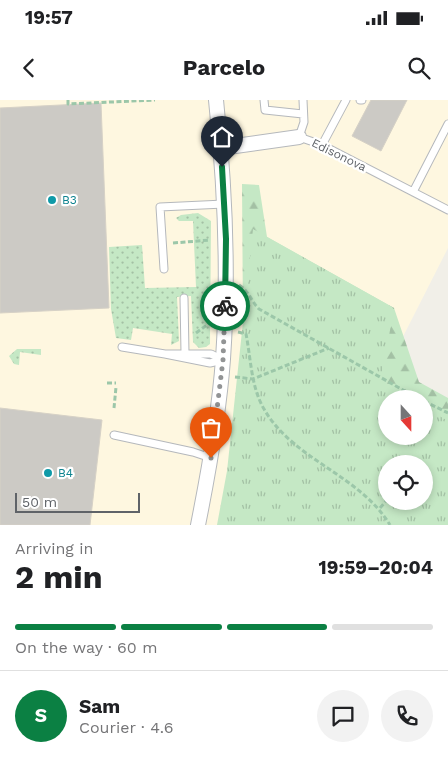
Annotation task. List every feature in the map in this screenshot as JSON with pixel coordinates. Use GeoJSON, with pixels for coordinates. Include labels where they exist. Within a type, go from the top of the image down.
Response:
{"type":"FeatureCollection","features":[{"type":"Feature","properties":{"kind":"street"},"geometry":{"type":"LineString","coordinates":[[198,525],[211,458],[223,360],[226,284],[225,204],[216,100]]}},
{"type":"Feature","properties":{"kind":"street","name":"Edisonova"},"geometry":{"type":"LineString","coordinates":[[221,148],[300,137]]}},
{"type":"Feature","properties":{"kind":"lane"},"geometry":{"type":"LineString","coordinates":[[264,100],[265,110],[303,114]]}},
{"type":"Feature","properties":{"kind":"lane"},"geometry":{"type":"LineString","coordinates":[[300,137],[304,122],[303,100]]}},
{"type":"Feature","properties":{"kind":"lane"},"geometry":{"type":"LineString","coordinates":[[322,145],[346,100]]}},
{"type":"Feature","properties":{"kind":"lane"},"geometry":{"type":"LineString","coordinates":[[412,192],[448,124]]}},
{"type":"Feature","properties":{"kind":"lane","name":"Edisonova"},"geometry":{"type":"LineString","coordinates":[[300,137],[322,145],[448,210]]}},
{"type":"Feature","properties":{"kind":"lane"},"geometry":{"type":"LineString","coordinates":[[164,269],[160,208],[225,204]]}},
{"type":"Feature","properties":{"kind":"lane"},"geometry":{"type":"LineString","coordinates":[[184,298],[185,353]]}},
{"type":"Feature","properties":{"kind":"lane"},"geometry":{"type":"LineString","coordinates":[[122,347],[210,363],[223,360]]}},
{"type":"Feature","properties":{"kind":"lane"},"geometry":{"type":"LineString","coordinates":[[165,354],[211,354],[223,360]]}},
{"type":"Feature","properties":{"kind":"lane"},"geometry":{"type":"LineString","coordinates":[[114,435],[193,452],[211,458]]}},
{"type":"Feature","properties":{"kind":"path"},"geometry":{"type":"LineString","coordinates":[[68,100],[68,104],[155,100]]}},
{"type":"Feature","properties":{"kind":"path"},"geometry":{"type":"LineString","coordinates":[[162,244],[210,240]]}},
{"type":"Feature","properties":{"kind":"path"},"geometry":{"type":"LineString","coordinates":[[226,284],[240,285],[248,291],[252,302],[259,309],[403,390]]}},
{"type":"Feature","properties":{"kind":"path"},"geometry":{"type":"LineString","coordinates":[[186,341],[213,321]]}},
{"type":"Feature","properties":{"kind":"path"},"geometry":{"type":"LineString","coordinates":[[237,332],[246,334],[253,379],[263,407],[273,423],[303,450],[356,487],[378,506]]}},
{"type":"Feature","properties":{"kind":"path"},"geometry":{"type":"LineString","coordinates":[[234,377],[253,379],[329,348]]}},
{"type":"Feature","properties":{"kind":"path"},"geometry":{"type":"LineString","coordinates":[[107,383],[116,385],[114,408]]}},
{"type":"Feature","properties":{"kind":"path"},"geometry":{"type":"LineString","coordinates":[[433,406],[448,413]]}},
{"type":"Feature","properties":{"kind":"path"},"geometry":{"type":"LineString","coordinates":[[381,510],[390,525]]}},
{"type":"Feature","properties":{"kind":"shaded area"},"geometry":{"type":"Polygon","coordinates":[[[0,100],[448,100],[448,248],[381,380],[397,390],[378,390],[378,445],[426,445],[429,455],[378,455],[378,510],[433,510],[433,469],[448,525],[0,525],[0,100]]]}},
{"type":"Feature","properties":{"kind":"green space"},"geometry":{"type":"Polygon","coordinates":[[[242,184],[259,185],[267,237],[394,308],[419,382],[448,398],[448,428],[433,437],[433,390],[396,390],[380,381],[243,323],[242,184]]]}},
{"type":"Feature","properties":{"kind":"green space"},"geometry":{"type":"Polygon","coordinates":[[[198,213],[211,221],[210,344],[199,348],[193,342],[191,296],[177,297],[179,341],[171,345],[172,334],[133,328],[131,340],[116,338],[111,309],[109,247],[142,245],[145,288],[196,287],[193,221],[179,221],[176,218],[181,215],[198,213]]]}},
{"type":"Feature","properties":{"kind":"green space"},"geometry":{"type":"Polygon","coordinates":[[[253,229],[394,308],[381,380],[397,390],[378,390],[378,445],[433,445],[433,412],[448,421],[448,525],[217,525],[227,471],[253,229]]]}},
{"type":"Feature","properties":{"kind":"green space"},"geometry":{"type":"Polygon","coordinates":[[[17,349],[41,349],[41,355],[20,352],[19,365],[14,364],[9,356],[17,349]]]}},
{"type":"Feature","properties":{"kind":"green space"},"geometry":{"type":"Polygon","coordinates":[[[386,445],[419,445],[402,455],[386,455],[386,445]]]}},
{"type":"Feature","properties":{"kind":"building"},"geometry":{"type":"Polygon","coordinates":[[[371,100],[407,100],[381,151],[352,136],[371,100]]]}},
{"type":"Feature","properties":{"kind":"building","name":"B3"},"geometry":{"type":"Polygon","coordinates":[[[101,103],[109,308],[0,313],[0,108],[101,103]]]}},
{"type":"Feature","properties":{"kind":"building","name":"B4"},"geometry":{"type":"Polygon","coordinates":[[[0,408],[102,420],[90,525],[0,525],[0,408]]]}},
{"type":"Feature","properties":{"kind":"way so far"},"geometry":{"type":"LineString","coordinates":[[211,458],[223,360],[225,306]]}},
{"type":"Feature","properties":{"kind":"place","name":"B3"},"geometry":{"type":"Point","coordinates":[52,200]}},
{"type":"Feature","properties":{"kind":"place","name":"B4"},"geometry":{"type":"Point","coordinates":[48,473]}},
{"type":"Feature","properties":{"kind":"route"},"geometry":{"type":"LineString","coordinates":[[222,167],[226,239],[225,306]]}}]}
